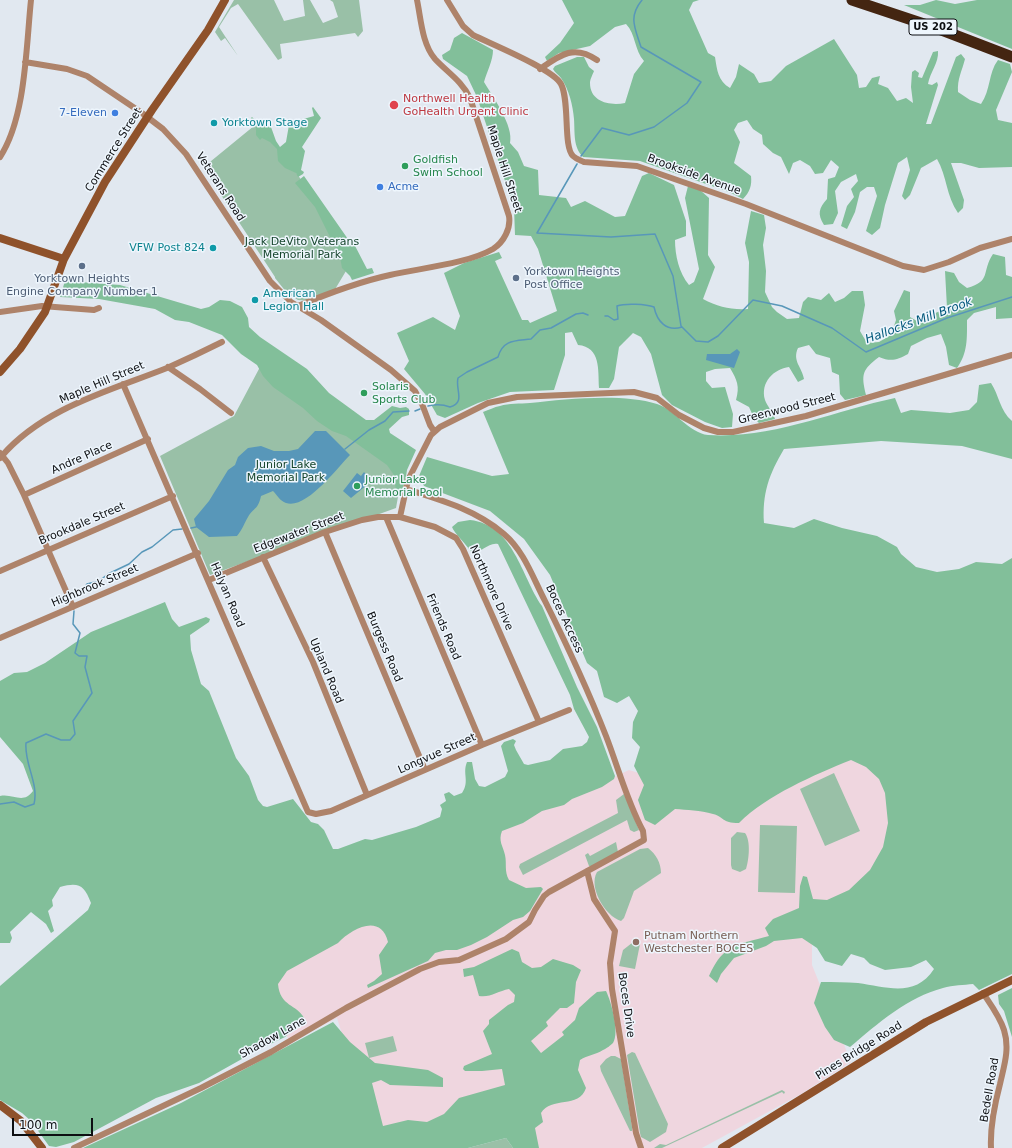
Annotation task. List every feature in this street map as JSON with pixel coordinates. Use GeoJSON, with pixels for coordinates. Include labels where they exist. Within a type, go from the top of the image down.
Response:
{"type":"FeatureCollection","features":[{"type":"Feature","properties":{"kind":"highway","name":"US 202"},"geometry":{"type":"LineString","coordinates":[[857,1],[939,29],[1012,57]]}},
{"type":"Feature","properties":{"kind":"street"},"geometry":{"type":"LineString","coordinates":[[0,157],[12,129],[18,108],[25,62],[31,0]]}},
{"type":"Feature","properties":{"kind":"street","name":"Commerce Street"},"geometry":{"type":"LineString","coordinates":[[0,372],[20,349],[45,312],[64,259],[105,182],[208,30],[225,0]]}},
{"type":"Feature","properties":{"kind":"street","name":"Maple Hill Street"},"geometry":{"type":"LineString","coordinates":[[298,306],[355,284],[482,254],[501,243],[507,233],[510,222],[509,216],[470,98],[464,86],[434,58],[428,48],[417,0]]}},
{"type":"Feature","properties":{"kind":"street","name":"Brookside Avenue"},"geometry":{"type":"LineString","coordinates":[[447,0],[463,26],[473,35],[555,77],[560,83],[567,108],[569,147],[572,156],[584,162],[637,166],[733,200],[904,266],[924,270],[949,262],[980,248],[1012,239]]}},
{"type":"Feature","properties":{"kind":"street"},"geometry":{"type":"LineString","coordinates":[[540,69],[559,56],[572,51],[582,52],[597,60]]}},
{"type":"Feature","properties":{"kind":"street","name":"Veterans Road"},"geometry":{"type":"LineString","coordinates":[[25,62],[78,72],[148,117],[186,154],[270,281],[291,302],[321,320],[391,370],[415,391],[434,431]]}},
{"type":"Feature","properties":{"kind":"street"},"geometry":{"type":"LineString","coordinates":[[0,238],[64,259]]}},
{"type":"Feature","properties":{"kind":"street"},"geometry":{"type":"LineString","coordinates":[[0,312],[16,308],[47,307],[94,310],[99,308]]}},
{"type":"Feature","properties":{"kind":"street","name":"Maple Hill Street"},"geometry":{"type":"LineString","coordinates":[[1,455],[46,418],[123,384],[168,367],[222,342]]}},
{"type":"Feature","properties":{"kind":"street","name":"Greenwood Street"},"geometry":{"type":"LineString","coordinates":[[434,431],[478,408],[497,401],[518,398],[634,392],[657,398],[679,415],[704,428],[718,432],[733,432],[806,416],[1012,355]]}},
{"type":"Feature","properties":{"kind":"street"},"geometry":{"type":"LineString","coordinates":[[168,367],[231,413]]}},
{"type":"Feature","properties":{"kind":"street","name":"Halyan Road"},"geometry":{"type":"LineString","coordinates":[[123,384],[198,553],[308,812],[312,814]]}},
{"type":"Feature","properties":{"kind":"street"},"geometry":{"type":"LineString","coordinates":[[400,517],[406,489],[415,466],[434,431]]}},
{"type":"Feature","properties":{"kind":"street","name":"Andre Place"},"geometry":{"type":"LineString","coordinates":[[24,495],[148,439]]}},
{"type":"Feature","properties":{"kind":"street"},"geometry":{"type":"LineString","coordinates":[[1,455],[24,495],[73,607]]}},
{"type":"Feature","properties":{"kind":"street","name":"Boces Access"},"geometry":{"type":"LineString","coordinates":[[406,489],[457,505],[485,519],[505,535],[526,562],[552,615],[596,711],[637,820],[643,831],[644,840],[587,872]]}},
{"type":"Feature","properties":{"kind":"street","name":"Brookdale Street"},"geometry":{"type":"LineString","coordinates":[[0,570],[173,496]]}},
{"type":"Feature","properties":{"kind":"street","name":"Friends Road"},"geometry":{"type":"LineString","coordinates":[[386,517],[482,745]]}},
{"type":"Feature","properties":{"kind":"street","name":"Edgewater Street"},"geometry":{"type":"LineString","coordinates":[[209,580],[325,532],[362,520],[400,517]]}},
{"type":"Feature","properties":{"kind":"street","name":"Northmore Drive"},"geometry":{"type":"LineString","coordinates":[[400,517],[435,527],[456,538],[463,549],[539,722]]}},
{"type":"Feature","properties":{"kind":"street","name":"Burgess Road"},"geometry":{"type":"LineString","coordinates":[[325,532],[425,770]]}},
{"type":"Feature","properties":{"kind":"street","name":"Highbrook Street"},"geometry":{"type":"LineString","coordinates":[[0,638],[198,553]]}},
{"type":"Feature","properties":{"kind":"street","name":"Upland Road"},"geometry":{"type":"LineString","coordinates":[[263,557],[312,662],[367,795]]}},
{"type":"Feature","properties":{"kind":"street","name":"Longvue Street"},"geometry":{"type":"LineString","coordinates":[[312,814],[331,811],[482,745],[569,710]]}},
{"type":"Feature","properties":{"kind":"street","name":"Shadow Lane"},"geometry":{"type":"LineString","coordinates":[[74,1148],[208,1085],[271,1052],[346,1008],[420,969],[439,962],[459,960],[506,939],[526,926],[534,910],[549,892],[587,872]]}},
{"type":"Feature","properties":{"kind":"street","name":"Boces Drive"},"geometry":{"type":"LineString","coordinates":[[587,872],[594,900],[615,931],[610,963],[612,989],[636,1133],[642,1148]]}},
{"type":"Feature","properties":{"kind":"street","name":"Pines Bridge Road"},"geometry":{"type":"LineString","coordinates":[[722,1148],[926,1022],[1012,980]]}},
{"type":"Feature","properties":{"kind":"street","name":"Bedell Road"},"geometry":{"type":"LineString","coordinates":[[983,993],[998,1016],[1004,1031],[1006,1044],[1006,1063],[1000,1085],[991,1148]]}},
{"type":"Feature","properties":{"kind":"street"},"geometry":{"type":"LineString","coordinates":[[0,1105],[21,1121],[42,1148]]}},
{"type":"Feature","properties":{"kind":"shaded area","name":"Putnam Northern Westchester BOCES"},"geometry":{"type":"Polygon","coordinates":[[[882,732],[905,874],[812,919],[812,965],[851,1062],[801,1094],[702,1148],[532,1148],[512,1102],[378,1148],[337,1018],[290,1042],[256,978],[486,836],[629,770],[742,805],[882,732]]]}},
{"type":"Feature","properties":{"kind":"green space"},"geometry":{"type":"Polygon","coordinates":[[[234,0],[274,0],[284,21],[305,16],[303,0],[310,0],[323,23],[338,17],[333,2],[330,0],[359,0],[363,31],[358,37],[355,33],[280,44],[282,58],[278,60],[238,4],[231,8],[219,27],[238,56],[225,38],[221,41],[215,32],[234,0]]]}},
{"type":"Feature","properties":{"kind":"green space"},"geometry":{"type":"Polygon","coordinates":[[[562,0],[699,0],[693,2],[689,10],[708,53],[715,57],[717,71],[721,79],[730,88],[736,77],[739,64],[754,74],[759,83],[771,81],[786,66],[834,39],[857,75],[859,88],[866,87],[872,78],[880,76],[878,84],[888,88],[897,101],[906,98],[913,103],[911,87],[912,72],[915,70],[919,73],[918,77],[922,78],[933,52],[938,51],[936,64],[928,84],[932,85],[937,82],[938,85],[926,124],[931,124],[956,57],[961,54],[965,59],[959,79],[958,92],[970,100],[981,104],[998,60],[1010,64],[1012,72],[996,110],[998,120],[1012,123],[1012,167],[979,168],[961,163],[951,163],[964,200],[963,208],[958,213],[951,200],[943,172],[937,159],[921,168],[910,195],[905,200],[902,196],[910,170],[907,157],[898,163],[885,205],[880,228],[872,235],[866,231],[877,196],[874,187],[867,187],[860,192],[855,212],[847,229],[841,226],[847,206],[854,197],[851,189],[858,181],[856,174],[841,182],[835,191],[838,213],[833,224],[824,225],[820,218],[820,211],[822,205],[827,199],[828,179],[835,177],[839,167],[831,160],[823,173],[815,174],[810,166],[800,160],[793,163],[789,174],[781,157],[773,153],[763,144],[762,135],[753,129],[747,120],[738,123],[734,130],[740,142],[734,163],[751,176],[750,188],[743,199],[729,192],[640,161],[583,157],[576,144],[572,103],[564,82],[553,69],[555,66],[577,57],[584,57],[589,67],[594,71],[590,83],[593,95],[607,103],[619,104],[625,103],[634,74],[644,61],[638,52],[632,32],[626,24],[615,27],[590,46],[559,53],[547,61],[545,57],[560,43],[574,23],[562,0]]]}},
{"type":"Feature","properties":{"kind":"green space"},"geometry":{"type":"Polygon","coordinates":[[[936,0],[955,4],[977,0],[1012,0],[1012,49],[904,5],[920,5],[936,0]]]}},
{"type":"Feature","properties":{"kind":"green space"},"geometry":{"type":"Polygon","coordinates":[[[462,33],[493,50],[491,62],[484,82],[506,120],[509,128],[510,143],[518,152],[524,166],[538,170],[539,195],[566,198],[571,207],[585,201],[615,217],[625,216],[642,176],[649,173],[674,185],[686,221],[686,236],[675,240],[676,252],[678,264],[689,285],[694,282],[699,269],[685,198],[688,186],[700,190],[709,198],[708,255],[715,267],[703,299],[725,307],[748,309],[749,262],[745,243],[751,211],[764,215],[766,228],[763,245],[766,271],[765,292],[772,307],[787,319],[799,318],[803,302],[808,297],[821,300],[829,293],[835,302],[844,298],[852,291],[863,291],[865,305],[860,331],[867,343],[879,342],[891,335],[896,320],[894,311],[904,290],[910,292],[910,317],[917,321],[947,308],[945,271],[954,273],[959,282],[967,288],[975,285],[983,279],[989,260],[993,254],[1005,257],[1006,275],[1012,277],[1012,318],[996,319],[996,307],[974,313],[967,320],[967,339],[965,351],[957,368],[949,365],[946,347],[941,334],[927,338],[911,346],[908,354],[901,358],[891,360],[879,357],[869,365],[864,373],[863,377],[866,395],[845,400],[840,394],[839,375],[832,372],[830,358],[816,354],[809,345],[798,348],[796,357],[804,379],[798,382],[789,367],[778,370],[773,374],[766,382],[764,393],[765,400],[775,419],[759,423],[754,418],[749,407],[736,400],[738,391],[737,383],[730,368],[715,369],[706,372],[706,381],[712,388],[725,387],[733,414],[732,427],[722,428],[705,422],[672,405],[662,395],[651,354],[641,337],[633,333],[619,347],[614,379],[609,388],[599,388],[597,360],[591,350],[578,345],[572,332],[565,333],[565,355],[554,390],[510,392],[478,403],[445,418],[437,415],[425,394],[404,369],[409,361],[397,333],[433,317],[455,330],[460,316],[444,273],[464,263],[499,252],[502,258],[495,261],[522,320],[528,320],[530,323],[557,311],[538,249],[531,236],[515,235],[514,208],[477,97],[467,76],[443,59],[442,55],[450,50],[454,38],[462,33]]]}},
{"type":"Feature","properties":{"kind":"green space"},"geometry":{"type":"Polygon","coordinates":[[[313,107],[321,118],[302,147],[305,151],[301,170],[304,172],[298,177],[296,173],[285,168],[278,161],[277,149],[270,142],[262,138],[260,140],[256,135],[256,127],[251,118],[252,117],[257,122],[271,127],[280,147],[286,142],[289,125],[293,122],[314,116],[313,107]]]}},
{"type":"Feature","properties":{"kind":"green space","name":"Jack DeVito Veterans Memorial Park"},"geometry":{"type":"Polygon","coordinates":[[[260,121],[337,231],[349,266],[334,291],[311,301],[298,300],[287,293],[275,278],[204,169],[205,166],[260,121]]]}},
{"type":"Feature","properties":{"kind":"green space"},"geometry":{"type":"Polygon","coordinates":[[[304,176],[350,242],[352,240],[367,269],[372,268],[374,273],[352,280],[342,268],[340,257],[315,207],[295,183],[304,176]]]}},
{"type":"Feature","properties":{"kind":"green space"},"geometry":{"type":"Polygon","coordinates":[[[65,281],[120,285],[201,309],[209,307],[220,300],[230,301],[242,307],[248,318],[249,327],[260,337],[307,369],[329,393],[366,420],[374,420],[392,406],[400,408],[406,407],[409,409],[409,415],[402,417],[389,429],[390,433],[416,450],[407,470],[405,483],[401,491],[396,491],[394,475],[387,465],[346,436],[332,431],[317,421],[303,408],[273,387],[263,376],[257,365],[241,354],[222,335],[189,322],[175,320],[155,309],[99,299],[60,297],[65,281]]]}},
{"type":"Feature","properties":{"kind":"green space","name":"Junior Lake Memorial Park"},"geometry":{"type":"Polygon","coordinates":[[[260,367],[403,469],[396,508],[210,575],[160,456],[234,416],[260,367]]]}},
{"type":"Feature","properties":{"kind":"green space"},"geometry":{"type":"Polygon","coordinates":[[[991,383],[1002,408],[1012,421],[1012,459],[962,446],[881,441],[784,449],[774,467],[765,493],[764,523],[794,528],[814,519],[842,528],[877,536],[897,547],[901,554],[916,567],[937,572],[959,569],[976,562],[1002,564],[1012,558],[1012,974],[979,990],[973,984],[943,988],[930,992],[894,1012],[850,1047],[834,1040],[825,1027],[814,1003],[821,982],[858,983],[890,988],[909,987],[918,984],[934,969],[926,960],[911,967],[885,970],[870,964],[864,958],[851,954],[842,966],[825,961],[817,948],[802,938],[774,941],[766,946],[734,958],[721,974],[717,983],[709,976],[720,957],[726,951],[740,944],[769,936],[765,928],[773,919],[799,908],[800,886],[803,876],[807,877],[813,899],[827,900],[849,890],[870,870],[883,847],[888,823],[885,793],[879,779],[866,767],[851,760],[807,779],[777,795],[763,803],[739,823],[729,822],[717,815],[708,813],[694,810],[675,809],[655,825],[645,820],[638,800],[644,785],[634,766],[640,747],[632,738],[633,722],[638,711],[629,696],[617,703],[604,697],[597,671],[587,663],[550,575],[524,539],[490,511],[424,486],[419,476],[427,457],[492,476],[509,474],[483,412],[507,404],[594,398],[643,401],[663,407],[688,426],[701,433],[708,435],[732,435],[756,433],[803,423],[872,403],[895,398],[901,413],[911,410],[950,413],[969,410],[977,402],[979,385],[991,383]]]}},
{"type":"Feature","properties":{"kind":"green space"},"geometry":{"type":"Polygon","coordinates":[[[470,520],[485,524],[497,531],[507,541],[515,554],[542,606],[577,687],[597,727],[615,776],[614,779],[602,787],[572,799],[564,805],[542,811],[523,823],[502,831],[501,841],[509,880],[526,888],[541,887],[543,889],[530,911],[523,917],[513,920],[487,937],[471,945],[457,950],[446,950],[435,953],[428,961],[368,988],[367,985],[382,974],[379,955],[388,942],[384,933],[379,928],[366,926],[358,928],[338,943],[287,971],[278,984],[279,991],[285,1001],[301,1013],[304,1018],[301,1024],[285,1037],[258,1050],[199,1083],[156,1098],[74,1142],[56,1147],[49,1146],[31,1121],[22,1113],[0,1100],[0,986],[88,910],[91,903],[86,892],[80,886],[72,885],[60,887],[52,900],[53,906],[48,911],[54,931],[51,933],[46,924],[31,912],[10,932],[12,938],[10,943],[0,943],[0,796],[5,795],[22,798],[29,795],[33,791],[23,764],[0,737],[0,681],[14,673],[27,672],[45,663],[91,632],[165,602],[172,619],[179,627],[206,617],[210,619],[209,622],[190,635],[191,650],[201,684],[209,691],[236,758],[249,776],[258,800],[263,806],[267,807],[293,799],[311,822],[318,824],[324,830],[333,849],[338,849],[365,839],[372,840],[416,827],[440,817],[442,809],[440,805],[446,801],[444,794],[449,792],[454,796],[462,793],[466,781],[465,770],[467,762],[472,762],[475,779],[479,786],[485,787],[505,777],[508,771],[501,746],[504,742],[513,739],[516,741],[514,745],[516,750],[524,764],[528,765],[550,760],[563,749],[582,746],[587,742],[589,737],[574,709],[570,695],[498,544],[491,545],[476,553],[472,553],[452,527],[458,522],[470,520]]]}},
{"type":"Feature","properties":{"kind":"green space"},"geometry":{"type":"Polygon","coordinates":[[[834,773],[860,831],[825,846],[800,789],[834,773]]]}},
{"type":"Feature","properties":{"kind":"green space"},"geometry":{"type":"Polygon","coordinates":[[[624,794],[639,830],[634,832],[630,830],[627,820],[523,875],[519,867],[520,864],[618,813],[616,800],[624,794]]]}},
{"type":"Feature","properties":{"kind":"green space"},"geometry":{"type":"Polygon","coordinates":[[[760,825],[797,826],[795,893],[758,892],[760,825]]]}},
{"type":"Feature","properties":{"kind":"green space"},"geometry":{"type":"Polygon","coordinates":[[[737,832],[745,833],[749,846],[749,856],[746,869],[740,872],[732,869],[731,865],[731,838],[737,832]]]}},
{"type":"Feature","properties":{"kind":"green space"},"geometry":{"type":"Polygon","coordinates":[[[616,842],[618,852],[592,868],[589,866],[585,855],[588,853],[590,856],[616,842]]]}},
{"type":"Feature","properties":{"kind":"green space"},"geometry":{"type":"Polygon","coordinates":[[[648,848],[658,859],[661,873],[634,891],[624,918],[621,921],[609,913],[596,893],[595,878],[597,872],[640,849],[648,848]]]}},
{"type":"Feature","properties":{"kind":"green space"},"geometry":{"type":"Polygon","coordinates":[[[637,939],[640,944],[635,969],[619,966],[623,950],[637,939]]]}},
{"type":"Feature","properties":{"kind":"green space"},"geometry":{"type":"Polygon","coordinates":[[[512,949],[519,952],[522,962],[532,968],[541,967],[553,959],[573,965],[581,970],[576,982],[574,1003],[567,1008],[560,1008],[546,1022],[548,1026],[531,1041],[541,1053],[564,1035],[562,1032],[575,1020],[579,1008],[597,992],[606,991],[615,1024],[616,1032],[613,1043],[600,1052],[580,1060],[578,1070],[586,1088],[582,1094],[571,1101],[551,1105],[541,1113],[543,1122],[535,1128],[539,1148],[513,1148],[506,1138],[468,1148],[83,1148],[181,1103],[333,1022],[350,1042],[375,1063],[428,1070],[443,1078],[443,1087],[390,1085],[381,1080],[372,1083],[383,1126],[408,1120],[427,1122],[444,1114],[459,1098],[505,1085],[502,1069],[465,1071],[463,1069],[464,1066],[492,1054],[483,1031],[489,1024],[489,1020],[514,1002],[515,995],[509,989],[490,995],[479,996],[473,975],[464,977],[463,969],[474,967],[512,949]]]}},
{"type":"Feature","properties":{"kind":"green space"},"geometry":{"type":"Polygon","coordinates":[[[1012,988],[1012,1037],[1004,1011],[999,1004],[998,995],[1012,988]]]}},
{"type":"Feature","properties":{"kind":"green space"},"geometry":{"type":"Polygon","coordinates":[[[393,1036],[397,1051],[369,1058],[365,1043],[393,1036]]]}},
{"type":"Feature","properties":{"kind":"green space"},"geometry":{"type":"Polygon","coordinates":[[[632,1052],[635,1053],[668,1124],[666,1132],[650,1142],[641,1137],[640,1133],[627,1055],[632,1052]]]}},
{"type":"Feature","properties":{"kind":"green space"},"geometry":{"type":"Polygon","coordinates":[[[611,1056],[621,1059],[632,1131],[630,1131],[601,1071],[600,1066],[611,1056]]]}},
{"type":"Feature","properties":{"kind":"green space"},"geometry":{"type":"Polygon","coordinates":[[[782,1090],[785,1092],[784,1094],[782,1092],[662,1148],[654,1148],[660,1144],[666,1145],[782,1090]]]}},
{"type":"Feature","properties":{"kind":"green space"},"geometry":{"type":"Polygon","coordinates":[[[506,1138],[513,1148],[468,1148],[506,1138]]]}},
{"type":"Feature","properties":{"kind":"water"},"geometry":{"type":"Polygon","coordinates":[[[737,349],[740,352],[734,368],[706,360],[707,354],[730,354],[737,349]]]}},
{"type":"Feature","properties":{"kind":"water"},"geometry":{"type":"Polygon","coordinates":[[[315,431],[326,431],[350,455],[312,494],[303,500],[294,503],[284,502],[273,491],[261,496],[257,506],[248,517],[237,536],[209,537],[196,527],[194,519],[209,501],[228,470],[235,465],[238,457],[248,448],[261,446],[274,451],[289,451],[298,449],[315,431]]]}},
{"type":"Feature","properties":{"kind":"water","name":"Junior Lake Memorial Pool"},"geometry":{"type":"Polygon","coordinates":[[[364,472],[368,477],[365,480],[368,484],[351,498],[343,491],[357,473],[361,476],[364,472]]]}},
{"type":"Feature","properties":{"kind":"waterway","name":"Hallocks Mill Brook"},"geometry":{"type":"LineString","coordinates":[[581,156],[602,128],[629,135],[654,127],[687,103],[701,82],[641,47],[635,28],[634,17],[635,12],[642,0]]}},
{"type":"Feature","properties":{"kind":"waterway","name":"Hallocks Mill Brook"},"geometry":{"type":"LineString","coordinates":[[577,164],[537,233],[611,237],[655,234],[673,276],[681,326],[696,341],[708,342],[718,336],[753,300],[782,306],[832,328],[866,352],[947,318],[1012,297]]}},
{"type":"Feature","properties":{"kind":"waterway"},"geometry":{"type":"LineString","coordinates":[[605,316],[608,316],[614,320],[618,319],[617,306],[630,304],[646,305],[654,307],[657,317],[667,327],[682,327]]}},
{"type":"Feature","properties":{"kind":"waterway"},"geometry":{"type":"LineString","coordinates":[[428,406],[444,405],[450,407],[455,405],[459,399],[458,378],[498,357],[500,351],[507,344],[515,341],[531,339],[540,330],[551,328],[576,314],[583,313],[588,315]]}},
{"type":"Feature","properties":{"kind":"waterway"},"geometry":{"type":"LineString","coordinates":[[415,411],[420,409]]}},
{"type":"Feature","properties":{"kind":"waterway"},"geometry":{"type":"LineString","coordinates":[[345,449],[369,430],[385,421],[393,412],[409,411]]}},
{"type":"Feature","properties":{"kind":"waterway"},"geometry":{"type":"LineString","coordinates":[[191,528],[196,527]]}},
{"type":"Feature","properties":{"kind":"waterway"},"geometry":{"type":"LineString","coordinates":[[84,589],[87,584],[99,581],[108,574],[129,564],[142,552],[152,547],[173,530],[182,529]]}},
{"type":"Feature","properties":{"kind":"waterway"},"geometry":{"type":"LineString","coordinates":[[0,804],[14,802],[25,807],[34,804],[35,789],[27,758],[26,743],[46,734],[61,740],[70,740],[75,734],[73,721],[92,693],[85,667],[87,656],[79,656],[75,653],[80,633],[73,624],[74,611]]}},
{"type":"Feature","properties":{"kind":"place","name":"Northwell Health GoHealth Urgent Clinic"},"geometry":{"type":"Point","coordinates":[394,105]}},
{"type":"Feature","properties":{"kind":"place","name":"7-Eleven"},"geometry":{"type":"Point","coordinates":[115,113]}},
{"type":"Feature","properties":{"kind":"place","name":"Yorktown Stage"},"geometry":{"type":"Point","coordinates":[214,123]}},
{"type":"Feature","properties":{"kind":"place","name":"Goldfish Swim School"},"geometry":{"type":"Point","coordinates":[405,166]}},
{"type":"Feature","properties":{"kind":"place","name":"Acme"},"geometry":{"type":"Point","coordinates":[380,187]}},
{"type":"Feature","properties":{"kind":"place","name":"VFW Post 824"},"geometry":{"type":"Point","coordinates":[213,248]}},
{"type":"Feature","properties":{"kind":"place","name":"Yorktown Heights Engine Company Number 1"},"geometry":{"type":"Point","coordinates":[82,266]}},
{"type":"Feature","properties":{"kind":"place","name":"Yorktown Heights Post Office"},"geometry":{"type":"Point","coordinates":[516,278]}},
{"type":"Feature","properties":{"kind":"place","name":"American Legion Hall"},"geometry":{"type":"Point","coordinates":[255,300]}},
{"type":"Feature","properties":{"kind":"place","name":"Solaris Sports Club"},"geometry":{"type":"Point","coordinates":[364,393]}},
{"type":"Feature","properties":{"kind":"place","name":"Junior Lake Memorial Pool"},"geometry":{"type":"Point","coordinates":[357,486]}},
{"type":"Feature","properties":{"kind":"place","name":"Putnam Northern Westchester BOCES"},"geometry":{"type":"Point","coordinates":[636,942]}}]}
